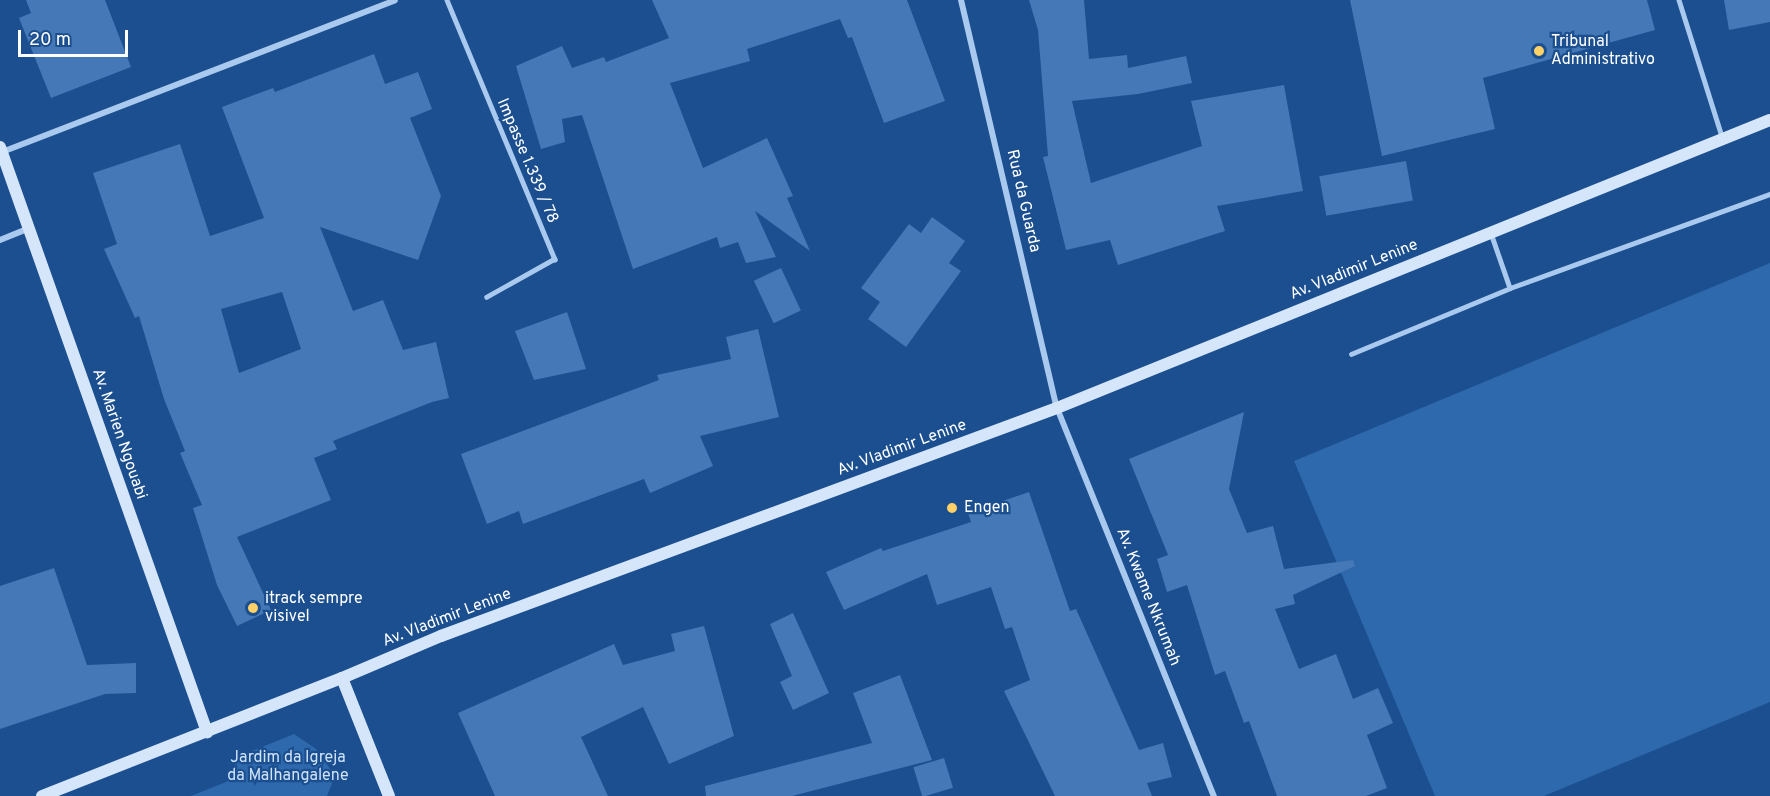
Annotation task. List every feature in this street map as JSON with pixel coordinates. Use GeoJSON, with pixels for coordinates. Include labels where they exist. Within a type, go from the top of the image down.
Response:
{"type":"FeatureCollection","features":[{"type":"Feature","properties":{"kind":"main road","name":"Av. Vladimir Lenine"},"geometry":{"type":"LineString","coordinates":[[42,796],[342,678],[441,636],[1057,408],[1770,120]]}},
{"type":"Feature","properties":{"kind":"main road","name":"Av. Marien Ngouabi"},"geometry":{"type":"LineString","coordinates":[[1,150],[207,732]]}},
{"type":"Feature","properties":{"kind":"main road"},"geometry":{"type":"LineString","coordinates":[[342,678],[390,796]]}},
{"type":"Feature","properties":{"kind":"street"},"geometry":{"type":"LineString","coordinates":[[1,150],[395,0]]}},
{"type":"Feature","properties":{"kind":"street","name":"Rua da Guarda"},"geometry":{"type":"LineString","coordinates":[[962,0],[1057,408]]}},
{"type":"Feature","properties":{"kind":"street"},"geometry":{"type":"LineString","coordinates":[[0,240],[29,228]]}},
{"type":"Feature","properties":{"kind":"street","name":"Av. Kwame Nkrumah"},"geometry":{"type":"LineString","coordinates":[[1057,408],[1214,796]]}},
{"type":"Feature","properties":{"kind":"lane","name":"Impasse 1.339 / 78"},"geometry":{"type":"LineString","coordinates":[[447,0],[555,259],[487,297]]}},
{"type":"Feature","properties":{"kind":"lane"},"geometry":{"type":"LineString","coordinates":[[1679,0],[1723,139]]}},
{"type":"Feature","properties":{"kind":"lane"},"geometry":{"type":"LineString","coordinates":[[1351,354],[1510,288],[1770,194]]}},
{"type":"Feature","properties":{"kind":"lane"},"geometry":{"type":"LineString","coordinates":[[1491,233],[1510,288]]}},
{"type":"Feature","properties":{"kind":"green space"},"geometry":{"type":"Polygon","coordinates":[[[1770,263],[1770,702],[1544,796],[1435,796],[1294,461],[1770,263]]]}},
{"type":"Feature","properties":{"kind":"green space","name":"Jardim da Igreja da Malhangalene"},"geometry":{"type":"Polygon","coordinates":[[[294,734],[316,749],[335,776],[327,796],[191,796],[231,780],[237,757],[294,734]]]}},
{"type":"Feature","properties":{"kind":"building"},"geometry":{"type":"Polygon","coordinates":[[[26,0],[105,0],[131,67],[51,98],[19,18],[31,13],[26,0]]]}},
{"type":"Feature","properties":{"kind":"building"},"geometry":{"type":"Polygon","coordinates":[[[652,0],[907,0],[945,101],[884,123],[852,37],[848,38],[840,19],[747,49],[750,61],[670,83],[703,168],[767,138],[793,196],[787,198],[810,251],[755,211],[776,257],[746,263],[738,242],[720,248],[717,237],[633,269],[582,115],[562,119],[565,142],[541,149],[516,66],[562,46],[572,68],[604,57],[606,62],[669,38],[652,0]]]}},
{"type":"Feature","properties":{"kind":"building"},"geometry":{"type":"Polygon","coordinates":[[[1029,0],[1084,0],[1089,59],[1127,55],[1128,68],[1186,56],[1192,83],[1138,94],[1072,101],[1091,183],[1202,146],[1191,101],[1284,85],[1303,191],[1217,206],[1225,231],[1118,265],[1110,240],[1066,250],[1043,157],[1048,156],[1038,30],[1029,0]]]}},
{"type":"Feature","properties":{"kind":"building"},"geometry":{"type":"Polygon","coordinates":[[[1350,0],[1647,0],[1655,30],[1483,78],[1495,129],[1382,156],[1350,0]]]}},
{"type":"Feature","properties":{"kind":"building"},"geometry":{"type":"Polygon","coordinates":[[[1724,0],[1770,0],[1770,22],[1729,30],[1724,0]]]}},
{"type":"Feature","properties":{"kind":"building"},"geometry":{"type":"Polygon","coordinates":[[[374,54],[385,84],[418,72],[432,109],[410,118],[441,196],[418,260],[320,227],[353,311],[383,300],[403,350],[436,342],[449,398],[432,402],[333,441],[337,449],[314,458],[331,500],[237,537],[271,610],[237,626],[217,585],[193,508],[202,505],[180,453],[185,451],[164,399],[139,316],[135,318],[104,249],[117,244],[93,173],[180,144],[210,236],[264,218],[222,107],[273,88],[275,92],[374,54]],[[282,292],[221,309],[239,373],[301,349],[282,292]]]}},
{"type":"Feature","properties":{"kind":"building"},"geometry":{"type":"Polygon","coordinates":[[[1406,161],[1413,200],[1326,216],[1319,176],[1406,161]]]}},
{"type":"Feature","properties":{"kind":"building"},"geometry":{"type":"Polygon","coordinates":[[[932,217],[965,241],[949,263],[961,271],[906,347],[868,319],[880,302],[861,288],[909,224],[921,233],[932,217]]]}},
{"type":"Feature","properties":{"kind":"building"},"geometry":{"type":"Polygon","coordinates":[[[781,268],[801,311],[774,323],[754,281],[781,268]]]}},
{"type":"Feature","properties":{"kind":"building"},"geometry":{"type":"Polygon","coordinates":[[[567,312],[586,369],[534,380],[515,331],[567,312]]]}},
{"type":"Feature","properties":{"kind":"building"},"geometry":{"type":"Polygon","coordinates":[[[758,329],[779,417],[700,436],[713,466],[650,493],[644,479],[523,524],[519,511],[487,524],[461,454],[659,380],[657,375],[731,359],[726,337],[758,329]]]}},
{"type":"Feature","properties":{"kind":"building"},"geometry":{"type":"Polygon","coordinates":[[[1244,412],[1229,489],[1247,533],[1273,526],[1284,569],[1353,560],[1355,566],[1293,595],[1295,604],[1275,609],[1299,669],[1336,654],[1353,699],[1378,688],[1393,723],[1367,735],[1387,788],[1366,796],[1277,796],[1249,721],[1244,723],[1225,671],[1215,675],[1187,585],[1167,592],[1157,559],[1168,555],[1129,459],[1244,412]]]}},
{"type":"Feature","properties":{"kind":"building"},"geometry":{"type":"Polygon","coordinates":[[[1029,492],[1070,611],[1076,609],[1139,750],[1163,743],[1172,777],[1147,783],[1152,796],[1055,796],[1004,691],[1030,680],[1012,627],[1005,629],[991,587],[937,605],[927,574],[844,610],[826,572],[881,548],[883,551],[971,522],[968,513],[1029,492]]]}},
{"type":"Feature","properties":{"kind":"building"},"geometry":{"type":"Polygon","coordinates":[[[54,568],[87,665],[136,663],[136,693],[105,694],[0,729],[0,586],[54,568]]]}},
{"type":"Feature","properties":{"kind":"building"},"geometry":{"type":"Polygon","coordinates":[[[793,613],[829,693],[793,710],[780,682],[792,676],[770,624],[793,613]]]}},
{"type":"Feature","properties":{"kind":"building"},"geometry":{"type":"Polygon","coordinates":[[[704,626],[734,736],[669,764],[643,707],[581,737],[608,796],[495,796],[458,713],[614,644],[623,665],[675,651],[671,634],[704,626]]]}},
{"type":"Feature","properties":{"kind":"building"},"geometry":{"type":"Polygon","coordinates":[[[900,675],[932,760],[792,796],[706,796],[705,786],[872,743],[853,693],[900,675]]]}},
{"type":"Feature","properties":{"kind":"building"},"geometry":{"type":"Polygon","coordinates":[[[944,758],[953,788],[922,796],[913,767],[944,758]]]}},
{"type":"Feature","properties":{"kind":"place","name":"Tribunal Administrativo"},"geometry":{"type":"Point","coordinates":[1539,51]}},
{"type":"Feature","properties":{"kind":"place","name":"Engen"},"geometry":{"type":"Point","coordinates":[952,508]}},
{"type":"Feature","properties":{"kind":"place","name":"itrack sempre visivel"},"geometry":{"type":"Point","coordinates":[253,608]}}]}
